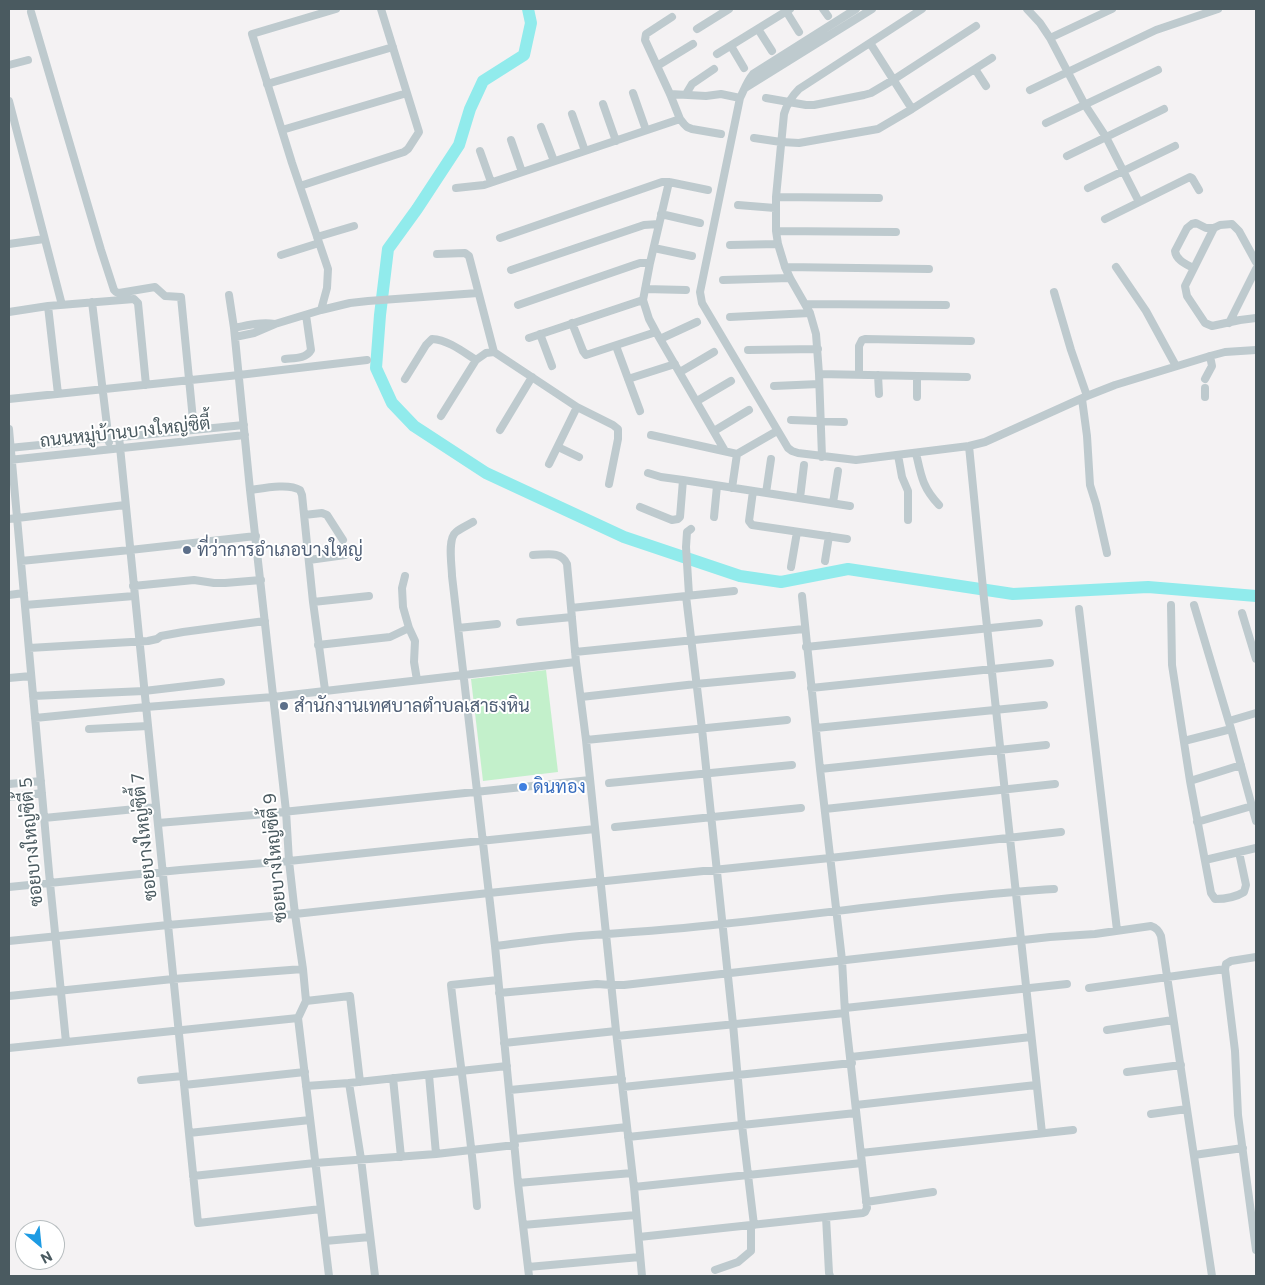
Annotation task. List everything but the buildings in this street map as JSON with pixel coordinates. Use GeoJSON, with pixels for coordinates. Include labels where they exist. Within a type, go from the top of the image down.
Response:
{"type":"FeatureCollection","features":[{"type":"Feature","properties":{"kind":"street"},"geometry":{"type":"LineString","coordinates":[[321,310],[327,288],[328,270],[252,34],[336,9]]}},
{"type":"Feature","properties":{"kind":"street"},"geometry":{"type":"LineString","coordinates":[[300,186],[398,154],[408,149],[419,132],[381,9]]}},
{"type":"Feature","properties":{"kind":"street"},"geometry":{"type":"LineString","coordinates":[[697,29],[729,9]]}},
{"type":"Feature","properties":{"kind":"street"},"geometry":{"type":"LineString","coordinates":[[823,9],[828,16]]}},
{"type":"Feature","properties":{"kind":"street"},"geometry":{"type":"LineString","coordinates":[[856,9],[748,79],[740,98],[700,292],[702,303],[788,448],[798,453],[856,460],[969,446],[985,442],[1115,385],[1225,352],[1256,350]]}},
{"type":"Feature","properties":{"kind":"street"},"geometry":{"type":"LineString","coordinates":[[745,88],[872,9]]}},
{"type":"Feature","properties":{"kind":"street"},"geometry":{"type":"LineString","coordinates":[[822,457],[816,334],[810,313],[785,267],[776,231],[775,208],[784,114],[792,95],[799,89],[922,9]]}},
{"type":"Feature","properties":{"kind":"street"},"geometry":{"type":"LineString","coordinates":[[1027,9],[1050,38],[1084,105],[1106,137],[1139,202]]}},
{"type":"Feature","properties":{"kind":"street"},"geometry":{"type":"LineString","coordinates":[[1050,38],[1112,9]]}},
{"type":"Feature","properties":{"kind":"street"},"geometry":{"type":"LineString","coordinates":[[1030,90],[1156,30],[1218,9]]}},
{"type":"Feature","properties":{"kind":"street"},"geometry":{"type":"LineString","coordinates":[[717,54],[788,10],[799,32]]}},
{"type":"Feature","properties":{"kind":"street"},"geometry":{"type":"LineString","coordinates":[[31,12],[114,290],[119,293],[155,288],[165,296],[181,296],[194,430]]}},
{"type":"Feature","properties":{"kind":"street"},"geometry":{"type":"LineString","coordinates":[[672,17],[646,34],[645,40],[680,119],[687,127],[692,129],[721,134]]}},
{"type":"Feature","properties":{"kind":"street"},"geometry":{"type":"LineString","coordinates":[[766,98],[814,105],[849,99],[870,92],[976,26]]}},
{"type":"Feature","properties":{"kind":"street"},"geometry":{"type":"LineString","coordinates":[[758,29],[772,51]]}},
{"type":"Feature","properties":{"kind":"street"},"geometry":{"type":"LineString","coordinates":[[870,43],[912,109]]}},
{"type":"Feature","properties":{"kind":"street"},"geometry":{"type":"LineString","coordinates":[[657,66],[693,44]]}},
{"type":"Feature","properties":{"kind":"street"},"geometry":{"type":"LineString","coordinates":[[731,46],[744,68]]}},
{"type":"Feature","properties":{"kind":"street"},"geometry":{"type":"LineString","coordinates":[[267,84],[392,47]]}},
{"type":"Feature","properties":{"kind":"street"},"geometry":{"type":"LineString","coordinates":[[754,138],[799,143],[878,129],[992,58]]}},
{"type":"Feature","properties":{"kind":"street"},"geometry":{"type":"LineString","coordinates":[[9,66],[28,60]]}},
{"type":"Feature","properties":{"kind":"street"},"geometry":{"type":"LineString","coordinates":[[686,94],[692,84],[714,69]]}},
{"type":"Feature","properties":{"kind":"street"},"geometry":{"type":"LineString","coordinates":[[975,69],[986,86]]}},
{"type":"Feature","properties":{"kind":"street"},"geometry":{"type":"LineString","coordinates":[[1046,123],[1158,70]]}},
{"type":"Feature","properties":{"kind":"street"},"geometry":{"type":"LineString","coordinates":[[282,130],[407,93]]}},
{"type":"Feature","properties":{"kind":"street"},"geometry":{"type":"LineString","coordinates":[[633,93],[646,130]]}},
{"type":"Feature","properties":{"kind":"street"},"geometry":{"type":"LineString","coordinates":[[670,94],[706,96],[721,94],[740,98]]}},
{"type":"Feature","properties":{"kind":"street"},"geometry":{"type":"LineString","coordinates":[[9,101],[62,305]]}},
{"type":"Feature","properties":{"kind":"street"},"geometry":{"type":"LineString","coordinates":[[603,104],[616,141]]}},
{"type":"Feature","properties":{"kind":"street"},"geometry":{"type":"LineString","coordinates":[[1067,156],[1164,109]]}},
{"type":"Feature","properties":{"kind":"street"},"geometry":{"type":"LineString","coordinates":[[572,114],[585,151]]}},
{"type":"Feature","properties":{"kind":"street"},"geometry":{"type":"LineString","coordinates":[[456,188],[479,186],[680,119]]}},
{"type":"Feature","properties":{"kind":"street"},"geometry":{"type":"LineString","coordinates":[[541,127],[554,161]]}},
{"type":"Feature","properties":{"kind":"street"},"geometry":{"type":"LineString","coordinates":[[511,140],[522,172]]}},
{"type":"Feature","properties":{"kind":"street"},"geometry":{"type":"LineString","coordinates":[[1088,188],[1175,146]]}},
{"type":"Feature","properties":{"kind":"street"},"geometry":{"type":"LineString","coordinates":[[480,151],[491,182]]}},
{"type":"Feature","properties":{"kind":"street"},"geometry":{"type":"LineString","coordinates":[[1105,219],[1190,177],[1199,190]]}},
{"type":"Feature","properties":{"kind":"street"},"geometry":{"type":"LineString","coordinates":[[500,238],[662,182],[708,190]]}},
{"type":"Feature","properties":{"kind":"street"},"geometry":{"type":"LineString","coordinates":[[669,182],[658,224],[643,300],[649,319],[725,451]]}},
{"type":"Feature","properties":{"kind":"street"},"geometry":{"type":"LineString","coordinates":[[776,197],[879,198]]}},
{"type":"Feature","properties":{"kind":"street"},"geometry":{"type":"LineString","coordinates":[[738,205],[775,208]]}},
{"type":"Feature","properties":{"kind":"street"},"geometry":{"type":"LineString","coordinates":[[661,214],[700,223]]}},
{"type":"Feature","properties":{"kind":"street"},"geometry":{"type":"LineString","coordinates":[[1193,268],[1179,259],[1175,255],[1175,251],[1187,228],[1196,223],[1206,228],[1232,224],[1239,231],[1256,262]]}},
{"type":"Feature","properties":{"kind":"street"},"geometry":{"type":"LineString","coordinates":[[511,270],[644,225],[658,224]]}},
{"type":"Feature","properties":{"kind":"street"},"geometry":{"type":"LineString","coordinates":[[281,255],[354,226]]}},
{"type":"Feature","properties":{"kind":"street"},"geometry":{"type":"LineString","coordinates":[[1214,228],[1185,286],[1187,296],[1208,326],[1256,318]]}},
{"type":"Feature","properties":{"kind":"street"},"geometry":{"type":"LineString","coordinates":[[776,231],[896,232]]}},
{"type":"Feature","properties":{"kind":"street"},"geometry":{"type":"LineString","coordinates":[[9,244],[44,239]]}},
{"type":"Feature","properties":{"kind":"street"},"geometry":{"type":"LineString","coordinates":[[730,245],[778,244]]}},
{"type":"Feature","properties":{"kind":"street"},"geometry":{"type":"LineString","coordinates":[[654,248],[692,256]]}},
{"type":"Feature","properties":{"kind":"street"},"geometry":{"type":"LineString","coordinates":[[437,254],[465,253],[470,256],[494,352],[577,407],[618,429],[619,433],[609,484]]}},
{"type":"Feature","properties":{"kind":"street"},"geometry":{"type":"LineString","coordinates":[[518,305],[640,263],[650,263]]}},
{"type":"Feature","properties":{"kind":"street"},"geometry":{"type":"LineString","coordinates":[[785,267],[928,270]]}},
{"type":"Feature","properties":{"kind":"street"},"geometry":{"type":"LineString","coordinates":[[1116,267],[1146,311],[1176,366]]}},
{"type":"Feature","properties":{"kind":"street"},"geometry":{"type":"LineString","coordinates":[[1229,323],[1256,269]]}},
{"type":"Feature","properties":{"kind":"street"},"geometry":{"type":"LineString","coordinates":[[723,280],[790,278]]}},
{"type":"Feature","properties":{"kind":"street"},"geometry":{"type":"LineString","coordinates":[[644,289],[686,290]]}},
{"type":"Feature","properties":{"kind":"street"},"geometry":{"type":"LineString","coordinates":[[1054,292],[1085,398],[1090,485],[1107,553]]}},
{"type":"Feature","properties":{"kind":"street"},"geometry":{"type":"LineString","coordinates":[[235,337],[254,333],[275,324],[350,303],[478,293]]}},
{"type":"Feature","properties":{"kind":"street","name":"ซอยบางใหญ่ซิตี้ 9"},"geometry":{"type":"LineString","coordinates":[[228,295],[235,337],[286,811],[289,861],[306,1002]]}},
{"type":"Feature","properties":{"kind":"street"},"geometry":{"type":"LineString","coordinates":[[9,312],[48,306],[131,298],[136,300],[146,385]]}},
{"type":"Feature","properties":{"kind":"street"},"geometry":{"type":"LineString","coordinates":[[529,338],[643,300]]}},
{"type":"Feature","properties":{"kind":"street"},"geometry":{"type":"LineString","coordinates":[[92,302],[110,449]]}},
{"type":"Feature","properties":{"kind":"street"},"geometry":{"type":"LineString","coordinates":[[805,304],[946,305]]}},
{"type":"Feature","properties":{"kind":"street"},"geometry":{"type":"LineString","coordinates":[[48,306],[58,394]]}},
{"type":"Feature","properties":{"kind":"street"},"geometry":{"type":"LineString","coordinates":[[730,317],[810,313]]}},
{"type":"Feature","properties":{"kind":"street"},"geometry":{"type":"LineString","coordinates":[[285,359],[303,357],[310,353],[306,315]]}},
{"type":"Feature","properties":{"kind":"street"},"geometry":{"type":"LineString","coordinates":[[572,323],[586,355],[697,322]]}},
{"type":"Feature","properties":{"kind":"street"},"geometry":{"type":"LineString","coordinates":[[234,328],[253,324],[275,324]]}},
{"type":"Feature","properties":{"kind":"street"},"geometry":{"type":"LineString","coordinates":[[540,334],[552,366]]}},
{"type":"Feature","properties":{"kind":"street"},"geometry":{"type":"LineString","coordinates":[[405,378],[426,345],[432,339],[441,340],[456,347],[476,360]]}},
{"type":"Feature","properties":{"kind":"street"},"geometry":{"type":"LineString","coordinates":[[859,374],[859,346],[865,339],[971,341]]}},
{"type":"Feature","properties":{"kind":"street"},"geometry":{"type":"LineString","coordinates":[[616,346],[640,411]]}},
{"type":"Feature","properties":{"kind":"street"},"geometry":{"type":"LineString","coordinates":[[748,350],[818,349]]}},
{"type":"Feature","properties":{"kind":"street"},"geometry":{"type":"LineString","coordinates":[[441,416],[476,360],[481,355],[494,352]]}},
{"type":"Feature","properties":{"kind":"street"},"geometry":{"type":"LineString","coordinates":[[680,372],[714,352]]}},
{"type":"Feature","properties":{"kind":"street"},"geometry":{"type":"LineString","coordinates":[[1205,398],[1205,384],[1212,366],[1210,356]]}},
{"type":"Feature","properties":{"kind":"street"},"geometry":{"type":"LineString","coordinates":[[9,399],[367,360]]}},
{"type":"Feature","properties":{"kind":"street"},"geometry":{"type":"LineString","coordinates":[[628,379],[674,364]]}},
{"type":"Feature","properties":{"kind":"street"},"geometry":{"type":"LineString","coordinates":[[819,374],[966,377]]}},
{"type":"Feature","properties":{"kind":"street"},"geometry":{"type":"LineString","coordinates":[[878,375],[879,394]]}},
{"type":"Feature","properties":{"kind":"street"},"geometry":{"type":"LineString","coordinates":[[917,376],[917,396]]}},
{"type":"Feature","properties":{"kind":"street"},"geometry":{"type":"LineString","coordinates":[[500,430],[532,377]]}},
{"type":"Feature","properties":{"kind":"street"},"geometry":{"type":"LineString","coordinates":[[696,401],[731,381]]}},
{"type":"Feature","properties":{"kind":"street"},"geometry":{"type":"LineString","coordinates":[[774,386],[819,384]]}},
{"type":"Feature","properties":{"kind":"street"},"geometry":{"type":"LineString","coordinates":[[549,464],[577,407]]}},
{"type":"Feature","properties":{"kind":"street"},"geometry":{"type":"LineString","coordinates":[[714,431],[749,410]]}},
{"type":"Feature","properties":{"kind":"street"},"geometry":{"type":"LineString","coordinates":[[791,420],[844,422]]}},
{"type":"Feature","properties":{"kind":"street","name":"ถนนหมู่บ้านบางใหญ่ซิตี้"},"geometry":{"type":"LineString","coordinates":[[10,448],[244,425]]}},
{"type":"Feature","properties":{"kind":"street","name":"ซอยบางใหญ่ซิตี้ 5"},"geometry":{"type":"LineString","coordinates":[[9,429],[13,518],[21,561],[66,1042]]}},
{"type":"Feature","properties":{"kind":"street"},"geometry":{"type":"LineString","coordinates":[[652,435],[737,454],[777,431]]}},
{"type":"Feature","properties":{"kind":"street","name":"ถนนหมู่บ้านบางใหญ่ซิตี้"},"geometry":{"type":"LineString","coordinates":[[10,460],[245,435]]}},
{"type":"Feature","properties":{"kind":"street","name":"ซอยบางใหญ่ซิตี้ 7"},"geometry":{"type":"LineString","coordinates":[[119,437],[198,1223],[321,1210]]}},
{"type":"Feature","properties":{"kind":"street"},"geometry":{"type":"LineString","coordinates":[[969,446],[981,576],[1042,1133]]}},
{"type":"Feature","properties":{"kind":"street"},"geometry":{"type":"LineString","coordinates":[[558,447],[579,457]]}},
{"type":"Feature","properties":{"kind":"street"},"geometry":{"type":"LineString","coordinates":[[916,453],[922,480],[939,505]]}},
{"type":"Feature","properties":{"kind":"street"},"geometry":{"type":"LineString","coordinates":[[732,488],[737,454]]}},
{"type":"Feature","properties":{"kind":"street"},"geometry":{"type":"LineString","coordinates":[[898,455],[902,477],[908,491],[908,520]]}},
{"type":"Feature","properties":{"kind":"street"},"geometry":{"type":"LineString","coordinates":[[766,493],[771,459]]}},
{"type":"Feature","properties":{"kind":"street"},"geometry":{"type":"LineString","coordinates":[[800,498],[804,465]]}},
{"type":"Feature","properties":{"kind":"street"},"geometry":{"type":"LineString","coordinates":[[833,503],[838,471]]}},
{"type":"Feature","properties":{"kind":"street"},"geometry":{"type":"LineString","coordinates":[[648,473],[661,477],[850,506]]}},
{"type":"Feature","properties":{"kind":"street"},"geometry":{"type":"LineString","coordinates":[[640,507],[672,520],[678,519],[680,517],[683,480]]}},
{"type":"Feature","properties":{"kind":"street"},"geometry":{"type":"LineString","coordinates":[[250,490],[286,486],[298,488],[302,495],[318,645],[325,690]]}},
{"type":"Feature","properties":{"kind":"street"},"geometry":{"type":"LineString","coordinates":[[714,517],[717,486]]}},
{"type":"Feature","properties":{"kind":"street"},"geometry":{"type":"LineString","coordinates":[[908,491],[925,486]]}},
{"type":"Feature","properties":{"kind":"street"},"geometry":{"type":"LineString","coordinates":[[753,491],[750,519],[752,525],[847,539]]}},
{"type":"Feature","properties":{"kind":"street"},"geometry":{"type":"LineString","coordinates":[[13,518],[125,505]]}},
{"type":"Feature","properties":{"kind":"street"},"geometry":{"type":"LineString","coordinates":[[304,515],[322,513],[327,515],[343,540]]}},
{"type":"Feature","properties":{"kind":"street"},"geometry":{"type":"LineString","coordinates":[[473,522],[454,533],[452,537],[452,576],[495,946],[529,1276]]}},
{"type":"Feature","properties":{"kind":"street"},"geometry":{"type":"LineString","coordinates":[[691,529],[688,532],[686,547],[691,639],[733,1024],[752,1225],[752,1248],[749,1254],[738,1262],[716,1270]]}},
{"type":"Feature","properties":{"kind":"street"},"geometry":{"type":"LineString","coordinates":[[792,566],[797,532]]}},
{"type":"Feature","properties":{"kind":"street"},"geometry":{"type":"LineString","coordinates":[[21,561],[256,536]]}},
{"type":"Feature","properties":{"kind":"street"},"geometry":{"type":"LineString","coordinates":[[825,561],[829,536]]}},
{"type":"Feature","properties":{"kind":"street"},"geometry":{"type":"LineString","coordinates":[[309,560],[345,555]]}},
{"type":"Feature","properties":{"kind":"street"},"geometry":{"type":"LineString","coordinates":[[533,555],[559,555],[566,561],[576,662],[582,697],[642,1276]]}},
{"type":"Feature","properties":{"kind":"street"},"geometry":{"type":"LineString","coordinates":[[405,576],[402,588],[403,607],[415,641],[414,662],[417,680]]}},
{"type":"Feature","properties":{"kind":"street"},"geometry":{"type":"LineString","coordinates":[[133,586],[194,580],[214,583],[261,580]]}},
{"type":"Feature","properties":{"kind":"street"},"geometry":{"type":"LineString","coordinates":[[520,622],[688,596],[734,591]]}},
{"type":"Feature","properties":{"kind":"street"},"geometry":{"type":"LineString","coordinates":[[9,595],[24,593]]}},
{"type":"Feature","properties":{"kind":"street"},"geometry":{"type":"LineString","coordinates":[[25,605],[134,596]]}},
{"type":"Feature","properties":{"kind":"street"},"geometry":{"type":"LineString","coordinates":[[313,602],[369,596]]}},
{"type":"Feature","properties":{"kind":"street"},"geometry":{"type":"LineString","coordinates":[[638,1237],[863,1213],[866,1210],[845,1010],[842,960],[806,648],[802,596]]}},
{"type":"Feature","properties":{"kind":"street"},"geometry":{"type":"LineString","coordinates":[[1171,605],[1172,666],[1204,860],[1212,896],[1216,899],[1241,895],[1246,889],[1239,852]]}},
{"type":"Feature","properties":{"kind":"street"},"geometry":{"type":"LineString","coordinates":[[1194,605],[1230,725],[1256,822]]}},
{"type":"Feature","properties":{"kind":"street"},"geometry":{"type":"LineString","coordinates":[[1079,609],[1117,930]]}},
{"type":"Feature","properties":{"kind":"street"},"geometry":{"type":"LineString","coordinates":[[1242,613],[1256,659]]}},
{"type":"Feature","properties":{"kind":"street"},"geometry":{"type":"LineString","coordinates":[[29,648],[152,640],[161,636],[183,632],[265,621]]}},
{"type":"Feature","properties":{"kind":"street"},"geometry":{"type":"LineString","coordinates":[[806,648],[1039,623]]}},
{"type":"Feature","properties":{"kind":"street"},"geometry":{"type":"LineString","coordinates":[[458,628],[497,624]]}},
{"type":"Feature","properties":{"kind":"street"},"geometry":{"type":"LineString","coordinates":[[318,645],[390,637],[409,628]]}},
{"type":"Feature","properties":{"kind":"street"},"geometry":{"type":"LineString","coordinates":[[575,652],[804,629]]}},
{"type":"Feature","properties":{"kind":"street"},"geometry":{"type":"LineString","coordinates":[[35,718],[274,696],[576,662]]}},
{"type":"Feature","properties":{"kind":"street"},"geometry":{"type":"LineString","coordinates":[[811,688],[1050,663]]}},
{"type":"Feature","properties":{"kind":"street"},"geometry":{"type":"LineString","coordinates":[[582,697],[792,675]]}},
{"type":"Feature","properties":{"kind":"street"},"geometry":{"type":"LineString","coordinates":[[9,678],[31,676]]}},
{"type":"Feature","properties":{"kind":"street"},"geometry":{"type":"LineString","coordinates":[[33,696],[144,691],[221,682]]}},
{"type":"Feature","properties":{"kind":"street"},"geometry":{"type":"LineString","coordinates":[[816,728],[1044,705]]}},
{"type":"Feature","properties":{"kind":"street"},"geometry":{"type":"LineString","coordinates":[[1184,741],[1230,725],[1256,713]]}},
{"type":"Feature","properties":{"kind":"street"},"geometry":{"type":"LineString","coordinates":[[586,740],[787,720]]}},
{"type":"Feature","properties":{"kind":"street"},"geometry":{"type":"LineString","coordinates":[[88,729],[148,726]]}},
{"type":"Feature","properties":{"kind":"street"},"geometry":{"type":"LineString","coordinates":[[820,769],[1046,745]]}},
{"type":"Feature","properties":{"kind":"street"},"geometry":{"type":"LineString","coordinates":[[609,783],[792,765]]}},
{"type":"Feature","properties":{"kind":"street"},"geometry":{"type":"LineString","coordinates":[[1190,781],[1241,765]]}},
{"type":"Feature","properties":{"kind":"street"},"geometry":{"type":"LineString","coordinates":[[158,823],[590,780]]}},
{"type":"Feature","properties":{"kind":"street"},"geometry":{"type":"LineString","coordinates":[[9,784],[41,781]]}},
{"type":"Feature","properties":{"kind":"street"},"geometry":{"type":"LineString","coordinates":[[825,809],[1055,784]]}},
{"type":"Feature","properties":{"kind":"street"},"geometry":{"type":"LineString","coordinates":[[9,796],[42,793]]}},
{"type":"Feature","properties":{"kind":"street"},"geometry":{"type":"LineString","coordinates":[[1197,822],[1252,806]]}},
{"type":"Feature","properties":{"kind":"street"},"geometry":{"type":"LineString","coordinates":[[44,818],[156,807]]}},
{"type":"Feature","properties":{"kind":"street"},"geometry":{"type":"LineString","coordinates":[[615,827],[801,808]]}},
{"type":"Feature","properties":{"kind":"street"},"geometry":{"type":"LineString","coordinates":[[9,887],[289,861],[595,829]]}},
{"type":"Feature","properties":{"kind":"street"},"geometry":{"type":"LineString","coordinates":[[9,941],[295,914],[1061,832]]}},
{"type":"Feature","properties":{"kind":"street"},"geometry":{"type":"LineString","coordinates":[[1204,860],[1256,848]]}},
{"type":"Feature","properties":{"kind":"street"},"geometry":{"type":"LineString","coordinates":[[495,946],[1054,889]]}},
{"type":"Feature","properties":{"kind":"street"},"geometry":{"type":"LineString","coordinates":[[499,993],[727,974],[1020,940],[1095,934],[1151,926],[1157,929],[1161,936],[1168,976],[1212,1276]]}},
{"type":"Feature","properties":{"kind":"street"},"geometry":{"type":"LineString","coordinates":[[1256,957],[1231,961],[1226,964],[1225,969],[1235,1051],[1238,1115],[1256,1250]]}},
{"type":"Feature","properties":{"kind":"street"},"geometry":{"type":"LineString","coordinates":[[9,996],[173,979],[303,969]]}},
{"type":"Feature","properties":{"kind":"street"},"geometry":{"type":"LineString","coordinates":[[1089,988],[1225,969]]}},
{"type":"Feature","properties":{"kind":"street"},"geometry":{"type":"LineString","coordinates":[[477,1206],[472,1150],[451,985],[498,980]]}},
{"type":"Feature","properties":{"kind":"street"},"geometry":{"type":"LineString","coordinates":[[504,1043],[733,1024],[1066,984]]}},
{"type":"Feature","properties":{"kind":"street"},"geometry":{"type":"LineString","coordinates":[[329,1276],[298,1018],[306,1002],[350,996],[360,1082]]}},
{"type":"Feature","properties":{"kind":"street"},"geometry":{"type":"LineString","coordinates":[[9,1048],[298,1018]]}},
{"type":"Feature","properties":{"kind":"street"},"geometry":{"type":"LineString","coordinates":[[1107,1030],[1173,1020]]}},
{"type":"Feature","properties":{"kind":"street"},"geometry":{"type":"LineString","coordinates":[[510,1090],[737,1075],[1031,1037]]}},
{"type":"Feature","properties":{"kind":"street"},"geometry":{"type":"LineString","coordinates":[[1127,1072],[1181,1065]]}},
{"type":"Feature","properties":{"kind":"street"},"geometry":{"type":"LineString","coordinates":[[306,1086],[507,1066]]}},
{"type":"Feature","properties":{"kind":"street"},"geometry":{"type":"LineString","coordinates":[[184,1085],[304,1072]]}},
{"type":"Feature","properties":{"kind":"street"},"geometry":{"type":"LineString","coordinates":[[429,1075],[436,1154]]}},
{"type":"Feature","properties":{"kind":"street"},"geometry":{"type":"LineString","coordinates":[[141,1080],[183,1076]]}},
{"type":"Feature","properties":{"kind":"street"},"geometry":{"type":"LineString","coordinates":[[393,1078],[401,1156]]}},
{"type":"Feature","properties":{"kind":"street"},"geometry":{"type":"LineString","coordinates":[[349,1083],[361,1159],[375,1276]]}},
{"type":"Feature","properties":{"kind":"street"},"geometry":{"type":"LineString","coordinates":[[628,1137],[742,1125],[1036,1086]]}},
{"type":"Feature","properties":{"kind":"street"},"geometry":{"type":"LineString","coordinates":[[1152,1114],[1187,1109]]}},
{"type":"Feature","properties":{"kind":"street"},"geometry":{"type":"LineString","coordinates":[[189,1133],[310,1120]]}},
{"type":"Feature","properties":{"kind":"street"},"geometry":{"type":"LineString","coordinates":[[193,1176],[316,1162],[472,1150],[515,1142],[627,1127]]}},
{"type":"Feature","properties":{"kind":"street"},"geometry":{"type":"LineString","coordinates":[[861,1152],[1073,1130]]}},
{"type":"Feature","properties":{"kind":"street"},"geometry":{"type":"LineString","coordinates":[[1194,1155],[1243,1148]]}},
{"type":"Feature","properties":{"kind":"street"},"geometry":{"type":"LineString","coordinates":[[634,1187],[862,1162]]}},
{"type":"Feature","properties":{"kind":"street"},"geometry":{"type":"LineString","coordinates":[[518,1183],[632,1173]]}},
{"type":"Feature","properties":{"kind":"street"},"geometry":{"type":"LineString","coordinates":[[866,1202],[933,1192]]}},
{"type":"Feature","properties":{"kind":"street"},"geometry":{"type":"LineString","coordinates":[[523,1225],[636,1215]]}},
{"type":"Feature","properties":{"kind":"street"},"geometry":{"type":"LineString","coordinates":[[826,1217],[830,1276]]}},
{"type":"Feature","properties":{"kind":"street"},"geometry":{"type":"LineString","coordinates":[[325,1241],[370,1237]]}},
{"type":"Feature","properties":{"kind":"street"},"geometry":{"type":"LineString","coordinates":[[528,1268],[640,1257]]}},
{"type":"Feature","properties":{"kind":"green space"},"geometry":{"type":"Polygon","coordinates":[[[546,670],[558,772],[483,781],[471,679],[546,670]]]}},
{"type":"Feature","properties":{"kind":"waterway"},"geometry":{"type":"LineString","coordinates":[[528,9],[531,23],[524,55],[483,81],[470,109],[459,145],[388,249],[376,368],[392,403],[414,426],[486,473],[624,537],[740,576],[781,582],[848,569],[1013,594],[1148,587],[1256,596]]}},
{"type":"Feature","properties":{"kind":"place","name":"ที่ว่าการอำเภอบางใหญ่"},"geometry":{"type":"Point","coordinates":[187,550]}},
{"type":"Feature","properties":{"kind":"place","name":"สำนักงานเทศบาลตำบลเสาธงหิน"},"geometry":{"type":"Point","coordinates":[284,706]}},
{"type":"Feature","properties":{"kind":"place","name":"ดินทอง"},"geometry":{"type":"Point","coordinates":[523,787]}}]}
